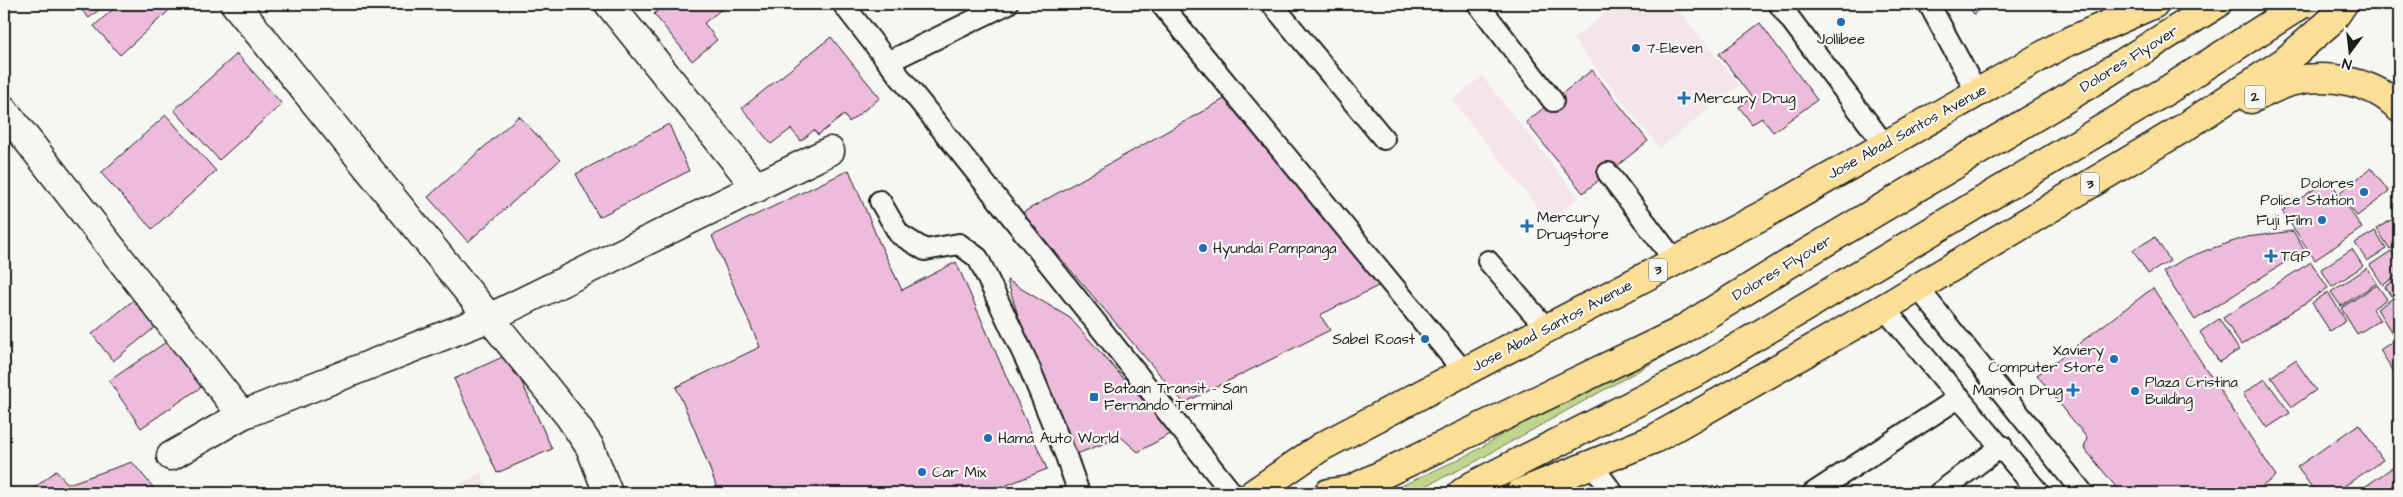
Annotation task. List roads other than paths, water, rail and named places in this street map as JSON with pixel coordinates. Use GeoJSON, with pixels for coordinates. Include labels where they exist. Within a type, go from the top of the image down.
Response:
{"type":"FeatureCollection","features":[{"type":"Feature","properties":{"kind":"highway","name":"Jose Abad Santos Avenue"},"geometry":{"type":"LineString","coordinates":[[2061,45],[2108,4]]}},
{"type":"Feature","properties":{"kind":"highway","name":"Jose Abad Santos Avenue"},"geometry":{"type":"LineString","coordinates":[[1254,493],[1322,447],[1765,214],[1884,144],[2061,45],[2154,4]]}},
{"type":"Feature","properties":{"kind":"highway","name":"Dolores Flyover"},"geometry":{"type":"LineString","coordinates":[[1328,493],[1350,490],[1676,333],[2065,99],[2217,4]]}},
{"type":"Feature","properties":{"kind":"highway"},"geometry":{"type":"LineString","coordinates":[[2284,62],[2292,33],[2285,4]]}},
{"type":"Feature","properties":{"kind":"highway"},"geometry":{"type":"LineString","coordinates":[[1462,493],[1472,486],[1700,370],[2169,89],[2302,4]]}},
{"type":"Feature","properties":{"kind":"highway","name":"3"},"geometry":{"type":"LineString","coordinates":[[1520,493],[1654,439],[1918,288],[2185,127],[2284,62],[2332,20],[2343,4]]}},
{"type":"Feature","properties":{"kind":"highway","name":"2"},"geometry":{"type":"LineString","coordinates":[[2185,127],[2294,81],[2327,78],[2370,86],[2399,108]]}},
{"type":"Feature","properties":{"kind":"street"},"geometry":{"type":"LineString","coordinates":[[235,4],[569,416],[590,447],[608,493]]}},
{"type":"Feature","properties":{"kind":"street"},"geometry":{"type":"LineString","coordinates":[[609,4],[757,188]]}},
{"type":"Feature","properties":{"kind":"street"},"geometry":{"type":"LineString","coordinates":[[4,110],[242,415]]}},
{"type":"Feature","properties":{"kind":"street"},"geometry":{"type":"LineString","coordinates":[[171,456],[242,415],[490,317],[830,151]]}},
{"type":"Feature","properties":{"kind":"lane"},"geometry":{"type":"LineString","coordinates":[[843,4],[1232,493]]}},
{"type":"Feature","properties":{"kind":"lane"},"geometry":{"type":"LineString","coordinates":[[888,62],[1007,4]]}},
{"type":"Feature","properties":{"kind":"lane"},"geometry":{"type":"LineString","coordinates":[[1161,4],[1465,373]]}},
{"type":"Feature","properties":{"kind":"lane"},"geometry":{"type":"LineString","coordinates":[[1272,4],[1384,139]]}},
{"type":"Feature","properties":{"kind":"lane"},"geometry":{"type":"LineString","coordinates":[[1478,4],[1553,101]]}},
{"type":"Feature","properties":{"kind":"lane"},"geometry":{"type":"LineString","coordinates":[[1779,4],[1884,144]]}},
{"type":"Feature","properties":{"kind":"lane"},"geometry":{"type":"LineString","coordinates":[[1929,4],[1977,93]]}},
{"type":"Feature","properties":{"kind":"lane"},"geometry":{"type":"LineString","coordinates":[[1608,173],[1675,261]]}},
{"type":"Feature","properties":{"kind":"lane"},"geometry":{"type":"LineString","coordinates":[[880,201],[899,234],[925,250],[959,244],[978,258],[1027,362],[1066,456],[1079,493]]}},
{"type":"Feature","properties":{"kind":"lane"},"geometry":{"type":"LineString","coordinates":[[1488,260],[1547,329]]}},
{"type":"Feature","properties":{"kind":"lane"},"geometry":{"type":"LineString","coordinates":[[1918,288],[2083,493]]}},
{"type":"Feature","properties":{"kind":"lane"},"geometry":{"type":"LineString","coordinates":[[1884,308],[2002,446],[2039,493]]}},
{"type":"Feature","properties":{"kind":"lane"},"geometry":{"type":"LineString","coordinates":[[1813,493],[1960,397]]}},
{"type":"Feature","properties":{"kind":"lane"},"geometry":{"type":"LineString","coordinates":[[1939,493],[2002,446]]}},
{"type":"Feature","properties":{"kind":"lane"},"geometry":{"type":"LineString","coordinates":[[1592,465],[1613,493]]}},
{"type":"Feature","properties":{"kind":"place","name":"Jollibee"},"geometry":{"type":"Point","coordinates":[1841,22]}},
{"type":"Feature","properties":{"kind":"place","name":"7-Eleven"},"geometry":{"type":"Point","coordinates":[1636,48]}},
{"type":"Feature","properties":{"kind":"place","name":"Mercury Drug"},"geometry":{"type":"Point","coordinates":[1684,98]}},
{"type":"Feature","properties":{"kind":"place","name":"Dolores Police Station"},"geometry":{"type":"Point","coordinates":[2364,192]}},
{"type":"Feature","properties":{"kind":"place","name":"Fuji Film"},"geometry":{"type":"Point","coordinates":[2322,220]}},
{"type":"Feature","properties":{"kind":"place","name":"Mercury Drugstore"},"geometry":{"type":"Point","coordinates":[1527,226]}},
{"type":"Feature","properties":{"kind":"place","name":"Hyundai Pampanga"},"geometry":{"type":"Point","coordinates":[1203,248]}},
{"type":"Feature","properties":{"kind":"place","name":"TGP"},"geometry":{"type":"Point","coordinates":[2271,256]}},
{"type":"Feature","properties":{"kind":"place","name":"Sabel Roast"},"geometry":{"type":"Point","coordinates":[1425,339]}},
{"type":"Feature","properties":{"kind":"place","name":"Xaviery Computer Store"},"geometry":{"type":"Point","coordinates":[2114,359]}},
{"type":"Feature","properties":{"kind":"place","name":"Manson Drug"},"geometry":{"type":"Point","coordinates":[2073,390]}},
{"type":"Feature","properties":{"kind":"place","name":"Plaza Cristina Building"},"geometry":{"type":"Point","coordinates":[2135,391]}},
{"type":"Feature","properties":{"kind":"place","name":"Bataan Transit - San Fernando Terminal"},"geometry":{"type":"Point","coordinates":[1094,397]}},
{"type":"Feature","properties":{"kind":"place","name":"Hama Auto World"},"geometry":{"type":"Point","coordinates":[988,438]}},
{"type":"Feature","properties":{"kind":"place","name":"Car Mix"},"geometry":{"type":"Point","coordinates":[922,472]}}]}
